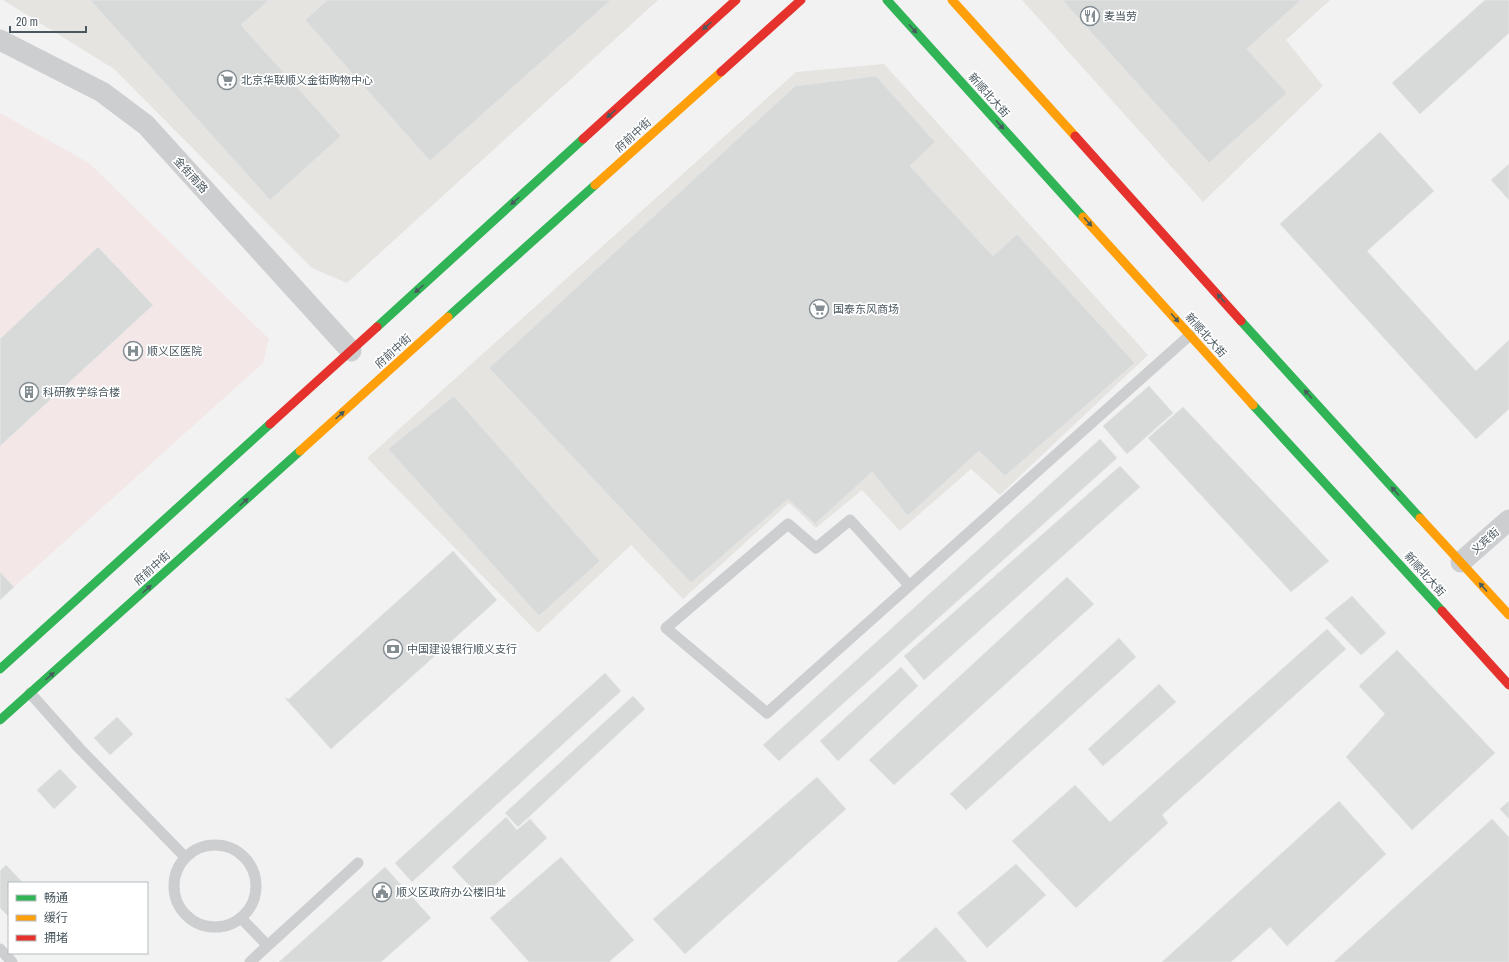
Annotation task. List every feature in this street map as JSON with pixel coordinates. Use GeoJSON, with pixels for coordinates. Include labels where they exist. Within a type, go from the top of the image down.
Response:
{"type":"FeatureCollection","features":[{"type":"Feature","properties":{"kind":"main road"},"geometry":{"type":"LineString","coordinates":[[0,669],[736,0]]}},
{"type":"Feature","properties":{"kind":"main road","name":"府前中街"},"geometry":{"type":"LineString","coordinates":[[0,720],[801,0]]}},
{"type":"Feature","properties":{"kind":"main road","name":"新顺北大街"},"geometry":{"type":"LineString","coordinates":[[887,0],[1509,685]]}},
{"type":"Feature","properties":{"kind":"main road"},"geometry":{"type":"LineString","coordinates":[[952,0],[1509,615]]}},
{"type":"Feature","properties":{"kind":"street","name":"金街南路"},"geometry":{"type":"LineString","coordinates":[[0,40],[102,92],[146,125],[351,350]]}},
{"type":"Feature","properties":{"kind":"street","name":"义宾街"},"geometry":{"type":"LineString","coordinates":[[1461,562],[1509,520]]}},
{"type":"Feature","properties":{"kind":"lane"},"geometry":{"type":"LineString","coordinates":[[909,585],[850,520],[816,548],[788,524],[666,628],[767,713],[1190,335]]}},
{"type":"Feature","properties":{"kind":"lane"},"geometry":{"type":"LineString","coordinates":[[30,693],[80,749],[185,857]]}},
{"type":"Feature","properties":{"kind":"lane"},"geometry":{"type":"LineString","coordinates":[[208,845],[222,845],[235,849],[246,857],[253,868],[257,882],[256,896],[250,908],[241,918],[229,925],[215,927],[202,925],[190,919],[180,909],[175,896],[174,883],[177,869],[185,857],[195,849],[208,845]]}},
{"type":"Feature","properties":{"kind":"lane"},"geometry":{"type":"LineString","coordinates":[[250,962],[358,863]]}},
{"type":"Feature","properties":{"kind":"lane"},"geometry":{"type":"LineString","coordinates":[[241,918],[268,945]]}},
{"type":"Feature","properties":{"kind":"lane"},"geometry":{"type":"LineString","coordinates":[[0,949],[12,962]]}},
{"type":"Feature","properties":{"kind":"shaded area"},"geometry":{"type":"Polygon","coordinates":[[[3,0],[658,0],[347,283],[312,268],[114,69],[3,0]]]}},
{"type":"Feature","properties":{"kind":"shaded area"},"geometry":{"type":"Polygon","coordinates":[[[1022,0],[1330,0],[1286,40],[1323,86],[1203,202],[1022,0]]]}},
{"type":"Feature","properties":{"kind":"shaded area","name":"国泰东风商场"},"geometry":{"type":"Polygon","coordinates":[[[884,64],[1148,355],[1000,495],[971,469],[900,531],[862,490],[816,528],[789,503],[683,599],[631,545],[538,633],[367,458],[796,72],[884,64]]]}},
{"type":"Feature","properties":{"kind":"shaded area","name":"顺义区医院"},"geometry":{"type":"Polygon","coordinates":[[[0,113],[89,163],[269,339],[263,363],[14,587],[0,572],[0,113]]]}},
{"type":"Feature","properties":{"kind":"building","name":"北京华联顺义金街购物中心"},"geometry":{"type":"Polygon","coordinates":[[[90,0],[269,0],[241,25],[341,136],[270,200],[90,0]]]}},
{"type":"Feature","properties":{"kind":"building"},"geometry":{"type":"Polygon","coordinates":[[[327,0],[611,0],[430,161],[305,20],[327,0]]]}},
{"type":"Feature","properties":{"kind":"building"},"geometry":{"type":"Polygon","coordinates":[[[1062,0],[1301,0],[1247,49],[1287,93],[1209,163],[1062,0]]]}},
{"type":"Feature","properties":{"kind":"building"},"geometry":{"type":"Polygon","coordinates":[[[1485,0],[1509,0],[1509,33],[1420,114],[1392,83],[1485,0]]]}},
{"type":"Feature","properties":{"kind":"building","name":"国泰东风商场"},"geometry":{"type":"Polygon","coordinates":[[[876,76],[935,142],[910,166],[993,256],[1017,234],[1135,363],[1005,476],[979,451],[908,516],[872,472],[815,524],[788,499],[691,583],[489,368],[795,86],[876,76]]]}},
{"type":"Feature","properties":{"kind":"building"},"geometry":{"type":"Polygon","coordinates":[[[1380,132],[1434,191],[1367,251],[1476,371],[1509,340],[1509,409],[1476,439],[1280,224],[1380,132]]]}},
{"type":"Feature","properties":{"kind":"building"},"geometry":{"type":"Polygon","coordinates":[[[1509,164],[1509,200],[1491,180],[1509,164]]]}},
{"type":"Feature","properties":{"kind":"building","name":"科研教学综合楼"},"geometry":{"type":"Polygon","coordinates":[[[98,247],[153,305],[0,446],[0,339],[98,247]]]}},
{"type":"Feature","properties":{"kind":"building"},"geometry":{"type":"Polygon","coordinates":[[[1149,386],[1173,413],[1127,454],[1103,426],[1149,386]]]}},
{"type":"Feature","properties":{"kind":"building"},"geometry":{"type":"Polygon","coordinates":[[[454,396],[600,561],[539,616],[388,449],[454,396]]]}},
{"type":"Feature","properties":{"kind":"building"},"geometry":{"type":"Polygon","coordinates":[[[1183,407],[1329,561],[1291,592],[1148,438],[1183,407]]]}},
{"type":"Feature","properties":{"kind":"building"},"geometry":{"type":"Polygon","coordinates":[[[1100,439],[1117,458],[779,761],[763,745],[1100,439]]]}},
{"type":"Feature","properties":{"kind":"building"},"geometry":{"type":"Polygon","coordinates":[[[1120,466],[1140,487],[924,680],[904,656],[1120,466]]]}},
{"type":"Feature","properties":{"kind":"building","name":"中国建设银行顺义支行"},"geometry":{"type":"Polygon","coordinates":[[[453,551],[497,600],[331,749],[285,698],[289,699],[453,551]]]}},
{"type":"Feature","properties":{"kind":"building"},"geometry":{"type":"Polygon","coordinates":[[[0,572],[14,587],[0,600],[0,572]]]}},
{"type":"Feature","properties":{"kind":"building"},"geometry":{"type":"Polygon","coordinates":[[[1067,577],[1094,604],[894,785],[869,760],[1067,577]]]}},
{"type":"Feature","properties":{"kind":"building"},"geometry":{"type":"Polygon","coordinates":[[[1352,596],[1386,633],[1361,655],[1325,618],[1352,596]]]}},
{"type":"Feature","properties":{"kind":"building"},"geometry":{"type":"Polygon","coordinates":[[[1327,629],[1346,649],[1162,815],[1168,823],[1076,908],[1012,841],[1075,785],[1110,822],[1327,629]]]}},
{"type":"Feature","properties":{"kind":"building"},"geometry":{"type":"Polygon","coordinates":[[[1119,638],[1136,657],[966,810],[950,794],[1119,638]]]}},
{"type":"Feature","properties":{"kind":"building"},"geometry":{"type":"Polygon","coordinates":[[[1397,650],[1495,753],[1412,830],[1346,757],[1385,714],[1359,686],[1397,650]]]}},
{"type":"Feature","properties":{"kind":"building"},"geometry":{"type":"Polygon","coordinates":[[[901,667],[918,686],[838,761],[820,741],[901,667]]]}},
{"type":"Feature","properties":{"kind":"building"},"geometry":{"type":"Polygon","coordinates":[[[605,673],[621,691],[412,882],[395,863],[605,673]]]}},
{"type":"Feature","properties":{"kind":"building"},"geometry":{"type":"Polygon","coordinates":[[[1159,684],[1176,702],[1103,766],[1088,749],[1159,684]]]}},
{"type":"Feature","properties":{"kind":"building"},"geometry":{"type":"Polygon","coordinates":[[[633,696],[645,709],[518,827],[505,813],[633,696]]]}},
{"type":"Feature","properties":{"kind":"building"},"geometry":{"type":"Polygon","coordinates":[[[117,717],[133,734],[110,755],[94,738],[117,717]]]}},
{"type":"Feature","properties":{"kind":"building"},"geometry":{"type":"Polygon","coordinates":[[[60,769],[77,787],[54,809],[37,790],[60,769]]]}},
{"type":"Feature","properties":{"kind":"building"},"geometry":{"type":"Polygon","coordinates":[[[817,777],[846,809],[685,954],[653,919],[817,777]]]}},
{"type":"Feature","properties":{"kind":"building"},"geometry":{"type":"Polygon","coordinates":[[[1339,801],[1386,854],[1287,946],[1270,927],[1231,962],[1162,962],[1339,801]]]}},
{"type":"Feature","properties":{"kind":"building"},"geometry":{"type":"Polygon","coordinates":[[[1509,801],[1509,819],[1500,809],[1509,801]]]}},
{"type":"Feature","properties":{"kind":"building"},"geometry":{"type":"Polygon","coordinates":[[[506,817],[517,830],[530,819],[547,838],[481,898],[452,867],[506,817]]]}},
{"type":"Feature","properties":{"kind":"building"},"geometry":{"type":"Polygon","coordinates":[[[1492,819],[1509,837],[1509,962],[1334,962],[1492,819]]]}},
{"type":"Feature","properties":{"kind":"building"},"geometry":{"type":"Polygon","coordinates":[[[561,857],[634,940],[610,962],[529,962],[490,918],[561,857]]]}},
{"type":"Feature","properties":{"kind":"building"},"geometry":{"type":"Polygon","coordinates":[[[1016,864],[1046,895],[987,948],[957,913],[1016,864]]]}},
{"type":"Feature","properties":{"kind":"building"},"geometry":{"type":"Polygon","coordinates":[[[6,865],[22,882],[8,882],[8,916],[0,908],[0,871],[6,865]]]}},
{"type":"Feature","properties":{"kind":"building","name":"顺义区政府办公楼旧址"},"geometry":{"type":"Polygon","coordinates":[[[385,867],[431,918],[381,962],[279,962],[385,867]]]}},
{"type":"Feature","properties":{"kind":"building"},"geometry":{"type":"Polygon","coordinates":[[[936,927],[967,962],[897,962],[936,927]]]}},
{"type":"Feature","properties":{"kind":"traffic: fast"},"geometry":{"type":"LineString","coordinates":[[887,0],[1083,217]]}},
{"type":"Feature","properties":{"kind":"traffic: fast"},"geometry":{"type":"LineString","coordinates":[[377,327],[583,139]]}},
{"type":"Feature","properties":{"kind":"traffic: fast"},"geometry":{"type":"LineString","coordinates":[[448,317],[595,185]]}},
{"type":"Feature","properties":{"kind":"traffic: fast"},"geometry":{"type":"LineString","coordinates":[[1241,321],[1420,518]]}},
{"type":"Feature","properties":{"kind":"traffic: fast"},"geometry":{"type":"LineString","coordinates":[[1253,405],[1442,611]]}},
{"type":"Feature","properties":{"kind":"traffic: fast"},"geometry":{"type":"LineString","coordinates":[[0,669],[270,424]]}},
{"type":"Feature","properties":{"kind":"traffic: fast"},"geometry":{"type":"LineString","coordinates":[[0,720],[300,451]]}},
{"type":"Feature","properties":{"kind":"traffic: slow"},"geometry":{"type":"LineString","coordinates":[[952,0],[1075,136]]}},
{"type":"Feature","properties":{"kind":"traffic: slow"},"geometry":{"type":"LineString","coordinates":[[595,185],[721,72]]}},
{"type":"Feature","properties":{"kind":"traffic: slow"},"geometry":{"type":"LineString","coordinates":[[1083,217],[1253,405]]}},
{"type":"Feature","properties":{"kind":"traffic: slow"},"geometry":{"type":"LineString","coordinates":[[300,451],[448,317]]}},
{"type":"Feature","properties":{"kind":"traffic: slow"},"geometry":{"type":"LineString","coordinates":[[1420,518],[1509,615]]}},
{"type":"Feature","properties":{"kind":"traffic: jam"},"geometry":{"type":"LineString","coordinates":[[583,139],[736,0]]}},
{"type":"Feature","properties":{"kind":"traffic: jam"},"geometry":{"type":"LineString","coordinates":[[721,72],[801,0]]}},
{"type":"Feature","properties":{"kind":"traffic: jam"},"geometry":{"type":"LineString","coordinates":[[1075,136],[1241,321]]}},
{"type":"Feature","properties":{"kind":"traffic: jam"},"geometry":{"type":"LineString","coordinates":[[270,424],[377,327]]}},
{"type":"Feature","properties":{"kind":"traffic: jam"},"geometry":{"type":"LineString","coordinates":[[1442,611],[1509,685]]}},
{"type":"Feature","properties":{"kind":"place","name":"麦当劳"},"geometry":{"type":"Point","coordinates":[1090,16]}},
{"type":"Feature","properties":{"kind":"place","name":"北京华联顺义金街购物中心"},"geometry":{"type":"Point","coordinates":[227,80]}},
{"type":"Feature","properties":{"kind":"place","name":"国泰东风商场"},"geometry":{"type":"Point","coordinates":[819,309]}},
{"type":"Feature","properties":{"kind":"place","name":"顺义区医院"},"geometry":{"type":"Point","coordinates":[133,351]}},
{"type":"Feature","properties":{"kind":"place","name":"科研教学综合楼"},"geometry":{"type":"Point","coordinates":[29,392]}},
{"type":"Feature","properties":{"kind":"place","name":"中国建设银行顺义支行"},"geometry":{"type":"Point","coordinates":[393,649]}},
{"type":"Feature","properties":{"kind":"place","name":"顺义区政府办公楼旧址"},"geometry":{"type":"Point","coordinates":[382,892]}}]}
